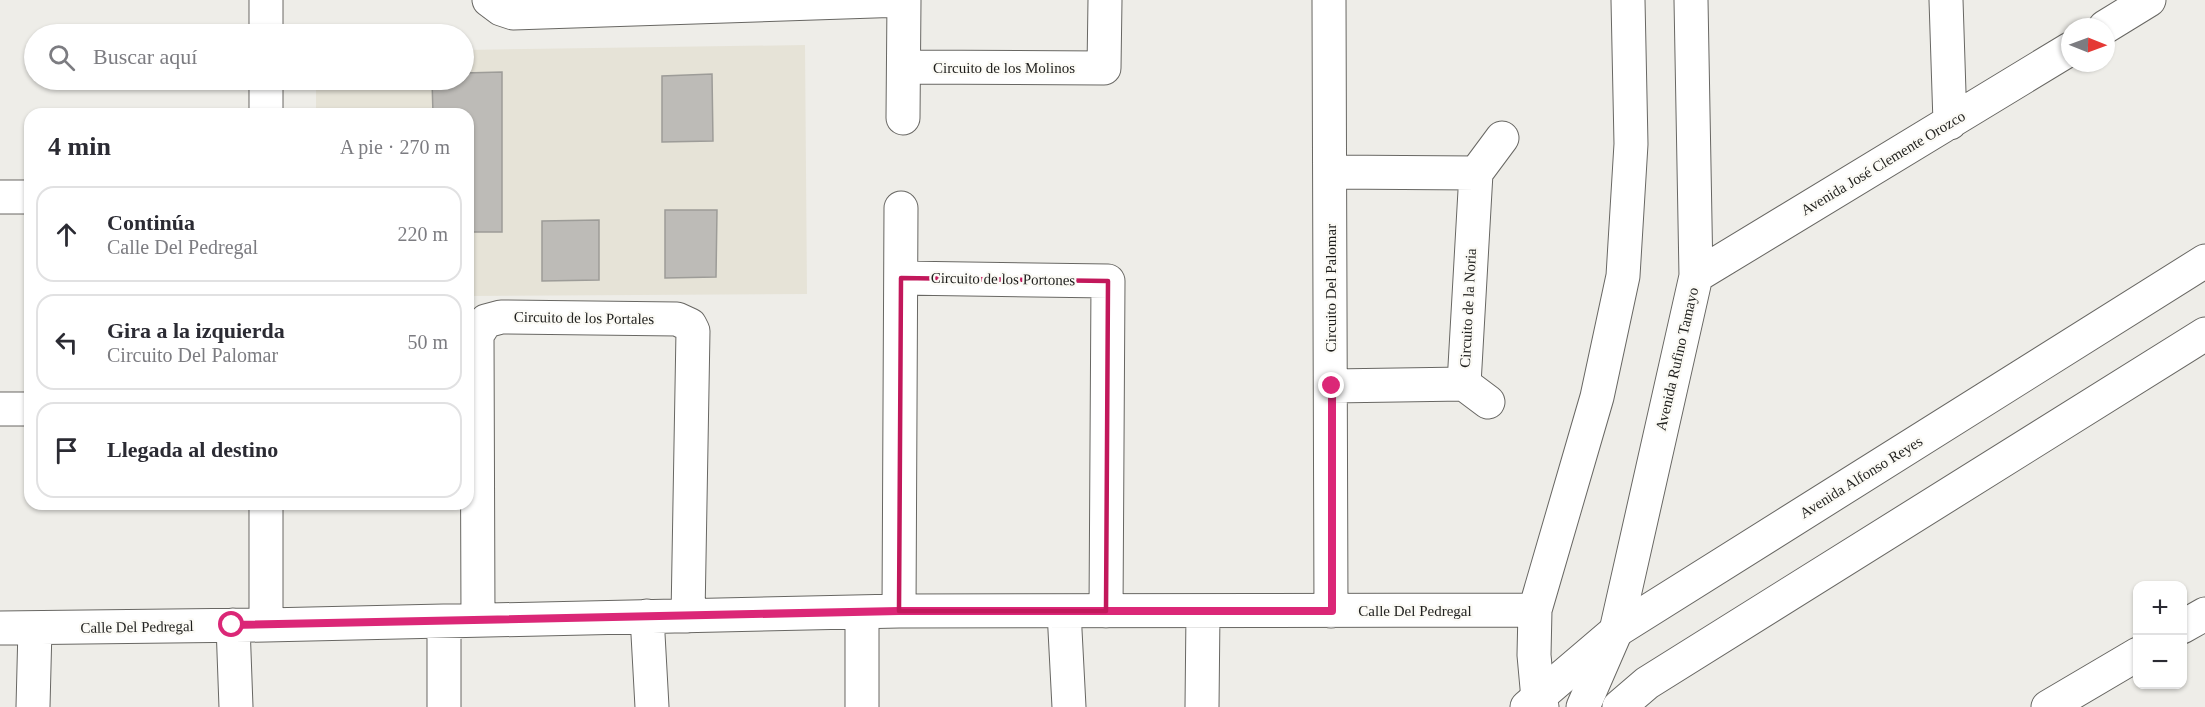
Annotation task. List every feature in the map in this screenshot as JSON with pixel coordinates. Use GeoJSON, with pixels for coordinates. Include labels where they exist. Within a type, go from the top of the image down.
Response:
{"type":"FeatureCollection","features":[{"type":"Feature","properties":{"kind":"street"},"geometry":{"type":"LineString","coordinates":[[266,0],[266,24]]}},
{"type":"Feature","properties":{"kind":"street"},"geometry":{"type":"LineString","coordinates":[[489,0],[501,9],[513,13],[692,3],[904,0],[903,118]]}},
{"type":"Feature","properties":{"kind":"street","name":"Circuito de los Molinos"},"geometry":{"type":"LineString","coordinates":[[904,67],[1104,68],[1105,0]]}},
{"type":"Feature","properties":{"kind":"street","name":"Circuito Del Palomar"},"geometry":{"type":"LineString","coordinates":[[1329,0],[1332,611]]}},
{"type":"Feature","properties":{"kind":"street"},"geometry":{"type":"LineString","coordinates":[[1536,704],[1535,610],[1597,397],[1623,276],[1631,144],[1628,0]]}},
{"type":"Feature","properties":{"kind":"street","name":"Avenida Rufino Tamayo"},"geometry":{"type":"LineString","coordinates":[[1583,707],[1616,631],[1696,276],[1691,0]]}},
{"type":"Feature","properties":{"kind":"street"},"geometry":{"type":"LineString","coordinates":[[1946,0],[1950,123]]}},
{"type":"Feature","properties":{"kind":"street"},"geometry":{"type":"LineString","coordinates":[[2115,21],[2149,0]]}},
{"type":"Feature","properties":{"kind":"street","name":"Avenida José Clemente Orozco"},"geometry":{"type":"LineString","coordinates":[[1696,276],[2061,55]]}},
{"type":"Feature","properties":{"kind":"street"},"geometry":{"type":"LineString","coordinates":[[266,90],[266,108]]}},
{"type":"Feature","properties":{"kind":"street"},"geometry":{"type":"LineString","coordinates":[[1330,172],[1476,172],[1502,138]]}},
{"type":"Feature","properties":{"kind":"street","name":"Circuito de la Noria"},"geometry":{"type":"LineString","coordinates":[[1332,386],[1476,393],[1476,172]]}},
{"type":"Feature","properties":{"kind":"street"},"geometry":{"type":"LineString","coordinates":[[0,197],[24,197]]}},
{"type":"Feature","properties":{"kind":"street"},"geometry":{"type":"LineString","coordinates":[[899,611],[901,208]]}},
{"type":"Feature","properties":{"kind":"street","name":"Avenida Alfonso Reyes"},"geometry":{"type":"LineString","coordinates":[[1536,704],[1616,631],[2205,261]]}},
{"type":"Feature","properties":{"kind":"street","name":"Circuito de los Portones"},"geometry":{"type":"LineString","coordinates":[[901,278],[1108,281],[1106,611]]}},
{"type":"Feature","properties":{"kind":"street","name":"Circuito de los Portales"},"geometry":{"type":"LineString","coordinates":[[478,620],[477,335],[486,321],[501,317],[677,319],[690,325],[693,331],[688,616]]}},
{"type":"Feature","properties":{"kind":"street"},"geometry":{"type":"LineString","coordinates":[[1619,707],[1647,683],[2205,334]]}},
{"type":"Feature","properties":{"kind":"street"},"geometry":{"type":"LineString","coordinates":[[0,409],[24,409]]}},
{"type":"Feature","properties":{"kind":"street"},"geometry":{"type":"LineString","coordinates":[[266,510],[266,626]]}},
{"type":"Feature","properties":{"kind":"street","name":"Calle Del Pedregal"},"geometry":{"type":"LineString","coordinates":[[0,628],[266,626],[899,611],[1535,610]]}},
{"type":"Feature","properties":{"kind":"street"},"geometry":{"type":"LineString","coordinates":[[1064,611],[1069,707]]}},
{"type":"Feature","properties":{"kind":"street"},"geometry":{"type":"LineString","coordinates":[[862,612],[862,707]]}},
{"type":"Feature","properties":{"kind":"street"},"geometry":{"type":"LineString","coordinates":[[1202,707],[1203,612]]}},
{"type":"Feature","properties":{"kind":"street"},"geometry":{"type":"LineString","coordinates":[[2187,624],[2205,614]]}},
{"type":"Feature","properties":{"kind":"street"},"geometry":{"type":"LineString","coordinates":[[647,616],[652,707]]}},
{"type":"Feature","properties":{"kind":"street"},"geometry":{"type":"LineString","coordinates":[[444,621],[444,707]]}},
{"type":"Feature","properties":{"kind":"street"},"geometry":{"type":"LineString","coordinates":[[232,625],[236,707]]}},
{"type":"Feature","properties":{"kind":"street"},"geometry":{"type":"LineString","coordinates":[[33,707],[35,628]]}},
{"type":"Feature","properties":{"kind":"street"},"geometry":{"type":"LineString","coordinates":[[2048,707],[2133,657]]}},
{"type":"Feature","properties":{"kind":"highlighted area"},"geometry":{"type":"Polygon","coordinates":[[[901,278],[1108,281],[1106,611],[899,611],[901,278]]]}},
{"type":"Feature","properties":{"kind":"shaded area"},"geometry":{"type":"Polygon","coordinates":[[[805,45],[807,294],[474,296],[474,108],[316,108],[316,90],[474,90],[474,50],[805,45]]]}},
{"type":"Feature","properties":{"kind":"building"},"geometry":{"type":"Polygon","coordinates":[[[502,72],[502,232],[474,232],[474,108],[433,108],[432,90],[474,90],[474,73],[502,72]]]}},
{"type":"Feature","properties":{"kind":"building"},"geometry":{"type":"Polygon","coordinates":[[[712,74],[713,141],[662,142],[662,76],[712,74]]]}},
{"type":"Feature","properties":{"kind":"building"},"geometry":{"type":"Polygon","coordinates":[[[665,210],[717,210],[716,277],[665,278],[665,210]]]}},
{"type":"Feature","properties":{"kind":"building"},"geometry":{"type":"Polygon","coordinates":[[[599,220],[599,280],[542,281],[542,221],[599,220]]]}},
{"type":"Feature","properties":{"kind":"route"},"geometry":{"type":"LineString","coordinates":[[232,625],[899,611],[1332,611],[1332,386]]}}]}
